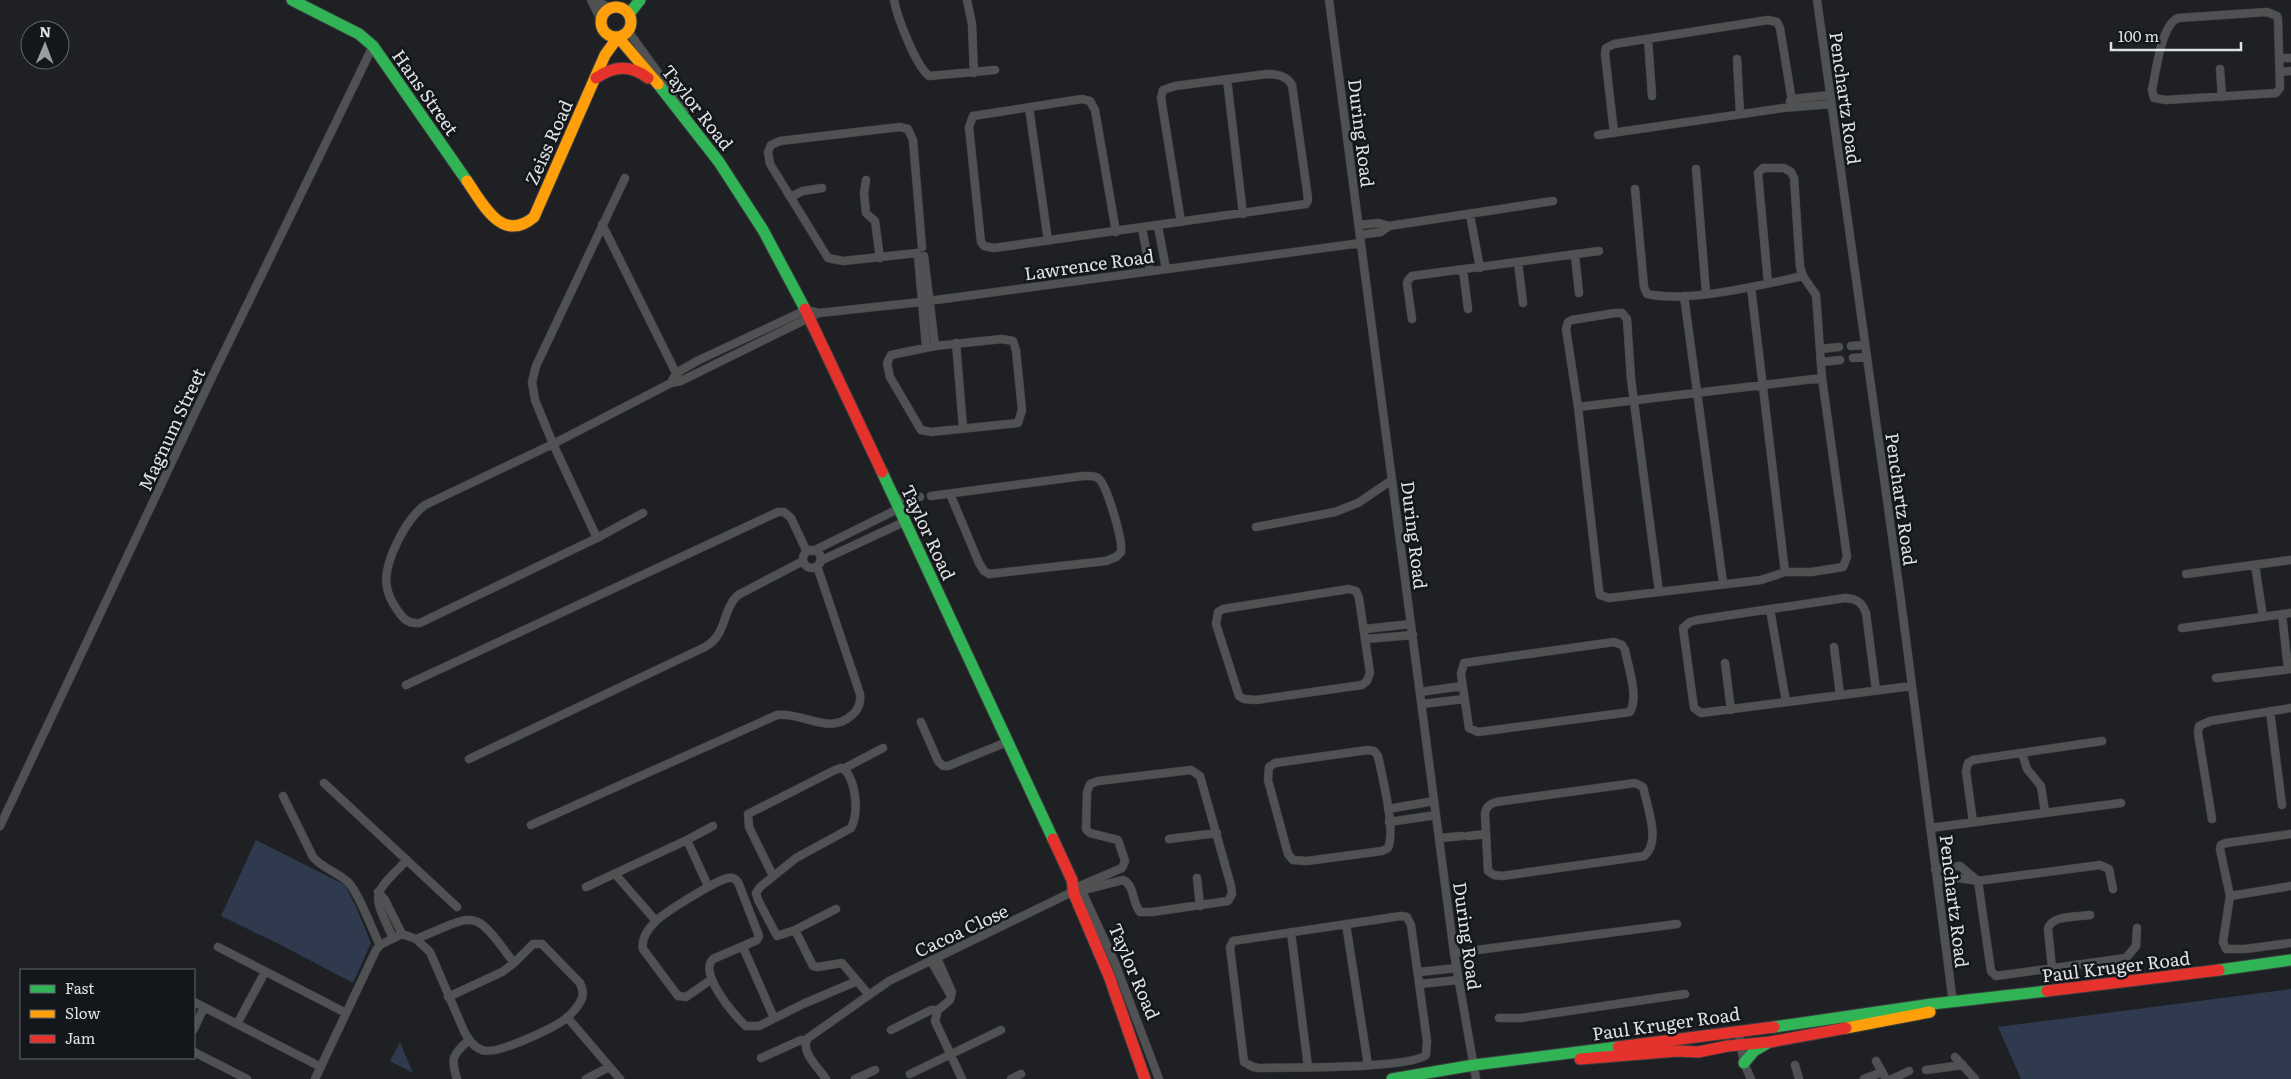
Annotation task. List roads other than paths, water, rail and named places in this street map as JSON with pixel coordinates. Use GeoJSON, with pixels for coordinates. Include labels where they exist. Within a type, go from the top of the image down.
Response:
{"type":"FeatureCollection","features":[{"type":"Feature","properties":{"kind":"street","name":"Hans Street"},"geometry":{"type":"LineString","coordinates":[[292,0],[359,34],[373,46],[491,215],[498,222],[510,227]]}},
{"type":"Feature","properties":{"kind":"street"},"geometry":{"type":"LineString","coordinates":[[591,0],[602,25],[610,36],[618,37],[628,31],[631,21],[625,11]]}},
{"type":"Feature","properties":{"kind":"street"},"geometry":{"type":"LineString","coordinates":[[596,0],[610,8],[625,11],[640,0]]}},
{"type":"Feature","properties":{"kind":"street"},"geometry":{"type":"LineString","coordinates":[[625,11],[632,0]]}},
{"type":"Feature","properties":{"kind":"street"},"geometry":{"type":"LineString","coordinates":[[894,0],[905,32],[926,73],[933,76],[995,70]]}},
{"type":"Feature","properties":{"kind":"street"},"geometry":{"type":"LineString","coordinates":[[967,0],[972,24],[974,72]]}},
{"type":"Feature","properties":{"kind":"street","name":"During Road"},"geometry":{"type":"LineString","coordinates":[[1329,0],[1454,953],[1475,1072]]}},
{"type":"Feature","properties":{"kind":"street","name":"Penchartz Road"},"geometry":{"type":"LineString","coordinates":[[1817,0],[1912,686],[1936,869],[1949,1004]]}},
{"type":"Feature","properties":{"kind":"street"},"geometry":{"type":"LineString","coordinates":[[602,25],[605,11],[610,8]]}},
{"type":"Feature","properties":{"kind":"street"},"geometry":{"type":"LineString","coordinates":[[2267,12],[2274,14],[2278,19],[2280,58],[2280,88],[2276,93],[2166,100],[2154,98],[2152,90],[2165,32],[2170,22],[2178,18],[2267,12]]}},
{"type":"Feature","properties":{"kind":"street"},"geometry":{"type":"LineString","coordinates":[[1614,133],[1605,51],[1614,44],[1768,20],[1777,22],[1792,103]]}},
{"type":"Feature","properties":{"kind":"street","name":"Zeiss Road"},"geometry":{"type":"LineString","coordinates":[[602,25],[605,55]]}},
{"type":"Feature","properties":{"kind":"street","name":"Taylor Road"},"geometry":{"type":"LineString","coordinates":[[628,31],[656,72],[726,163],[746,203]]}},
{"type":"Feature","properties":{"kind":"street","name":"Zeiss Road"},"geometry":{"type":"LineString","coordinates":[[510,227],[523,226],[534,217],[605,55],[618,37]]}},
{"type":"Feature","properties":{"kind":"street","name":"Taylor Road"},"geometry":{"type":"LineString","coordinates":[[618,37],[719,162],[746,203],[812,314],[904,522],[1075,889],[1110,976],[1145,1079]]}},
{"type":"Feature","properties":{"kind":"street"},"geometry":{"type":"LineString","coordinates":[[1648,39],[1652,96]]}},
{"type":"Feature","properties":{"kind":"street","name":"Magnum Street"},"geometry":{"type":"LineString","coordinates":[[0,826],[207,388],[373,46]]}},
{"type":"Feature","properties":{"kind":"street"},"geometry":{"type":"LineString","coordinates":[[2280,58],[2291,58]]}},
{"type":"Feature","properties":{"kind":"street"},"geometry":{"type":"LineString","coordinates":[[1737,59],[1740,114]]}},
{"type":"Feature","properties":{"kind":"street"},"geometry":{"type":"LineString","coordinates":[[596,78],[615,68],[635,69],[643,74],[668,99]]}},
{"type":"Feature","properties":{"kind":"street"},"geometry":{"type":"LineString","coordinates":[[2220,69],[2222,97]]}},
{"type":"Feature","properties":{"kind":"street"},"geometry":{"type":"LineString","coordinates":[[2280,72],[2291,71]]}},
{"type":"Feature","properties":{"kind":"street"},"geometry":{"type":"LineString","coordinates":[[1116,232],[1093,104],[1090,101],[1082,99],[979,113],[973,116],[969,123],[981,242],[988,248],[1116,232],[1303,206],[1307,203],[1308,198],[1292,85],[1289,80],[1274,74],[1165,88],[1161,94],[1181,222]]}},
{"type":"Feature","properties":{"kind":"street"},"geometry":{"type":"LineString","coordinates":[[1227,79],[1243,214]]}},
{"type":"Feature","properties":{"kind":"street"},"geometry":{"type":"LineString","coordinates":[[1598,135],[1783,108],[1792,103],[1830,95]]}},
{"type":"Feature","properties":{"kind":"street"},"geometry":{"type":"LineString","coordinates":[[1792,103],[1831,104]]}},
{"type":"Feature","properties":{"kind":"street"},"geometry":{"type":"LineString","coordinates":[[1029,107],[1048,241]]}},
{"type":"Feature","properties":{"kind":"street"},"geometry":{"type":"LineString","coordinates":[[920,253],[844,262],[828,258],[768,160],[771,144],[780,141],[900,128],[908,129],[912,140],[925,301],[926,347]]}},
{"type":"Feature","properties":{"kind":"street"},"geometry":{"type":"LineString","coordinates":[[1659,592],[1627,319],[1622,314],[1615,312],[1572,320],[1566,325],[1578,407],[1600,595],[1609,598],[1768,579],[1785,572],[1824,571],[1843,567],[1847,560],[1822,378],[1816,295],[1803,276],[1798,255],[1793,175],[1784,168],[1763,168],[1759,171],[1758,176],[1768,283]]}},
{"type":"Feature","properties":{"kind":"street"},"geometry":{"type":"LineString","coordinates":[[1696,169],[1706,292]]}},
{"type":"Feature","properties":{"kind":"street"},"geometry":{"type":"LineString","coordinates":[[597,538],[553,444],[534,400],[532,390],[534,376],[602,224],[625,178]]}},
{"type":"Feature","properties":{"kind":"street"},"geometry":{"type":"LineString","coordinates":[[866,180],[864,194],[866,213],[875,221],[880,258]]}},
{"type":"Feature","properties":{"kind":"street"},"geometry":{"type":"LineString","coordinates":[[790,197],[803,191],[822,188]]}},
{"type":"Feature","properties":{"kind":"street"},"geometry":{"type":"LineString","coordinates":[[1635,188],[1646,293],[1684,296],[1751,287],[1803,276]]}},
{"type":"Feature","properties":{"kind":"street"},"geometry":{"type":"LineString","coordinates":[[1359,226],[1379,223],[1389,226],[1553,201]]}},
{"type":"Feature","properties":{"kind":"street"},"geometry":{"type":"LineString","coordinates":[[1470,215],[1480,268]]}},
{"type":"Feature","properties":{"kind":"street"},"geometry":{"type":"LineString","coordinates":[[602,224],[681,381]]}},
{"type":"Feature","properties":{"kind":"street"},"geometry":{"type":"LineString","coordinates":[[1158,226],[1166,269]]}},
{"type":"Feature","properties":{"kind":"street","name":"Lawrence Road"},"geometry":{"type":"LineString","coordinates":[[812,314],[1166,269],[1361,239],[1381,232],[1389,226]]}},
{"type":"Feature","properties":{"kind":"street"},"geometry":{"type":"LineString","coordinates":[[1142,228],[1150,271]]}},
{"type":"Feature","properties":{"kind":"street"},"geometry":{"type":"LineString","coordinates":[[1412,319],[1407,284],[1410,277],[1599,251]]}},
{"type":"Feature","properties":{"kind":"street"},"geometry":{"type":"LineString","coordinates":[[1575,254],[1579,293]]}},
{"type":"Feature","properties":{"kind":"street"},"geometry":{"type":"LineString","coordinates":[[1518,263],[1523,303]]}},
{"type":"Feature","properties":{"kind":"street"},"geometry":{"type":"LineString","coordinates":[[1463,270],[1468,309]]}},
{"type":"Feature","properties":{"kind":"street"},"geometry":{"type":"LineString","coordinates":[[1751,287],[1785,572]]}},
{"type":"Feature","properties":{"kind":"street"},"geometry":{"type":"LineString","coordinates":[[1684,296],[1724,583]]}},
{"type":"Feature","properties":{"kind":"street"},"geometry":{"type":"LineString","coordinates":[[925,301],[935,346]]}},
{"type":"Feature","properties":{"kind":"street"},"geometry":{"type":"LineString","coordinates":[[671,383],[676,373],[812,314]]}},
{"type":"Feature","properties":{"kind":"street"},"geometry":{"type":"LineString","coordinates":[[643,513],[597,538],[420,622],[410,623],[405,620],[393,604],[386,586],[387,573],[397,544],[413,515],[425,505],[553,444],[671,383],[681,381],[812,314]]}},
{"type":"Feature","properties":{"kind":"street"},"geometry":{"type":"LineString","coordinates":[[1002,339],[1013,341],[1016,350],[1022,410],[1018,422],[931,432],[921,430],[890,377],[887,363],[891,355],[935,346],[1002,339]]}},
{"type":"Feature","properties":{"kind":"street"},"geometry":{"type":"LineString","coordinates":[[956,344],[963,428]]}},
{"type":"Feature","properties":{"kind":"street"},"geometry":{"type":"LineString","coordinates":[[1851,346],[1865,344]]}},
{"type":"Feature","properties":{"kind":"street"},"geometry":{"type":"LineString","coordinates":[[1821,349],[1838,347]]}},
{"type":"Feature","properties":{"kind":"street"},"geometry":{"type":"LineString","coordinates":[[1853,358],[1866,357]]}},
{"type":"Feature","properties":{"kind":"street"},"geometry":{"type":"LineString","coordinates":[[1822,362],[1840,360]]}},
{"type":"Feature","properties":{"kind":"street"},"geometry":{"type":"LineString","coordinates":[[1578,407],[1822,378]]}},
{"type":"Feature","properties":{"kind":"street"},"geometry":{"type":"LineString","coordinates":[[931,496],[1083,476],[1095,477],[1101,480],[1106,490],[1120,541],[1121,552],[1116,557],[1106,561],[988,574],[979,563],[950,494]]}},
{"type":"Feature","properties":{"kind":"street"},"geometry":{"type":"LineString","coordinates":[[1256,527],[1335,512],[1358,503],[1392,480]]}},
{"type":"Feature","properties":{"kind":"street"},"geometry":{"type":"LineString","coordinates":[[469,759],[705,648],[717,639],[731,604],[738,594],[803,561],[810,551],[896,504],[920,497]]}},
{"type":"Feature","properties":{"kind":"street"},"geometry":{"type":"LineString","coordinates":[[406,686],[778,512],[784,512],[791,518],[810,551],[819,554],[819,564],[860,694],[859,705],[852,715],[840,723],[827,725],[794,715],[778,714],[531,825]]}},
{"type":"Feature","properties":{"kind":"street"},"geometry":{"type":"LineString","coordinates":[[803,561],[807,567],[819,564],[904,522]]}},
{"type":"Feature","properties":{"kind":"street"},"geometry":{"type":"LineString","coordinates":[[2186,574],[2291,560]]}},
{"type":"Feature","properties":{"kind":"street"},"geometry":{"type":"LineString","coordinates":[[2255,565],[2263,617]]}},
{"type":"Feature","properties":{"kind":"street"},"geometry":{"type":"LineString","coordinates":[[1349,589],[1358,594],[1364,629],[1370,674],[1367,682],[1362,685],[1248,700],[1240,698],[1236,692],[1216,620],[1218,612],[1224,609],[1349,589]]}},
{"type":"Feature","properties":{"kind":"street"},"geometry":{"type":"LineString","coordinates":[[1876,690],[1866,613],[1860,602],[1845,598],[1770,609],[1697,620],[1690,622],[1683,628],[1694,708],[1696,711],[1706,714],[1912,686]]}},
{"type":"Feature","properties":{"kind":"street"},"geometry":{"type":"LineString","coordinates":[[1770,609],[1786,702]]}},
{"type":"Feature","properties":{"kind":"street"},"geometry":{"type":"LineString","coordinates":[[2182,628],[2291,613]]}},
{"type":"Feature","properties":{"kind":"street"},"geometry":{"type":"LineString","coordinates":[[2216,678],[2290,669],[2282,614]]}},
{"type":"Feature","properties":{"kind":"street"},"geometry":{"type":"LineString","coordinates":[[1364,629],[1411,624]]}},
{"type":"Feature","properties":{"kind":"street"},"geometry":{"type":"LineString","coordinates":[[1366,640],[1413,635]]}},
{"type":"Feature","properties":{"kind":"street"},"geometry":{"type":"LineString","coordinates":[[1614,642],[1622,645],[1625,650],[1633,703],[1630,712],[1626,714],[1478,732],[1468,728],[1462,686],[1461,670],[1464,663],[1614,642]]}},
{"type":"Feature","properties":{"kind":"street"},"geometry":{"type":"LineString","coordinates":[[1834,647],[1840,695]]}},
{"type":"Feature","properties":{"kind":"street"},"geometry":{"type":"LineString","coordinates":[[1724,663],[1731,710]]}},
{"type":"Feature","properties":{"kind":"street"},"geometry":{"type":"LineString","coordinates":[[1420,692],[1462,686]]}},
{"type":"Feature","properties":{"kind":"street"},"geometry":{"type":"LineString","coordinates":[[1422,704],[1464,699]]}},
{"type":"Feature","properties":{"kind":"street"},"geometry":{"type":"LineString","coordinates":[[2212,819],[2198,733],[2199,726],[2210,721],[2291,708]]}},
{"type":"Feature","properties":{"kind":"street"},"geometry":{"type":"LineString","coordinates":[[2270,711],[2282,805]]}},
{"type":"Feature","properties":{"kind":"street"},"geometry":{"type":"LineString","coordinates":[[922,722],[938,761],[943,766],[948,766],[1007,742]]}},
{"type":"Feature","properties":{"kind":"street"},"geometry":{"type":"LineString","coordinates":[[1973,822],[1966,771],[1968,763],[1973,760],[2102,741]]}},
{"type":"Feature","properties":{"kind":"street"},"geometry":{"type":"LineString","coordinates":[[773,876],[749,827],[748,814],[835,770],[844,769],[883,748]]}},
{"type":"Feature","properties":{"kind":"street"},"geometry":{"type":"LineString","coordinates":[[1374,750],[1378,756],[1388,808],[1390,843],[1385,850],[1306,862],[1293,860],[1288,854],[1268,780],[1268,768],[1275,763],[1374,750]]}},
{"type":"Feature","properties":{"kind":"street"},"geometry":{"type":"LineString","coordinates":[[2022,753],[2027,769],[2041,786],[2045,812]]}},
{"type":"Feature","properties":{"kind":"street"},"geometry":{"type":"LineString","coordinates":[[836,909],[795,930],[777,936],[758,900],[757,890],[796,858],[851,828],[855,812],[853,789],[849,774],[844,769]]}},
{"type":"Feature","properties":{"kind":"street"},"geometry":{"type":"LineString","coordinates":[[1191,770],[1196,772],[1202,782],[1232,894],[1224,902],[1140,912],[1136,907],[1130,886],[1123,880],[1075,889],[1120,870],[1125,861],[1118,840],[1090,833],[1086,828],[1087,792],[1090,784],[1191,770]]}},
{"type":"Feature","properties":{"kind":"street"},"geometry":{"type":"LineString","coordinates":[[324,783],[457,906]]}},
{"type":"Feature","properties":{"kind":"street"},"geometry":{"type":"LineString","coordinates":[[1635,783],[1643,787],[1652,844],[1644,856],[1497,876],[1490,873],[1487,868],[1486,834],[1486,810],[1494,802],[1635,783]]}},
{"type":"Feature","properties":{"kind":"street"},"geometry":{"type":"LineString","coordinates":[[282,796],[312,857],[350,884],[380,946]]}},
{"type":"Feature","properties":{"kind":"street"},"geometry":{"type":"LineString","coordinates":[[1388,808],[1434,801]]}},
{"type":"Feature","properties":{"kind":"street"},"geometry":{"type":"LineString","coordinates":[[1930,828],[2121,803]]}},
{"type":"Feature","properties":{"kind":"street"},"geometry":{"type":"LineString","coordinates":[[1389,822],[1436,815]]}},
{"type":"Feature","properties":{"kind":"street"},"geometry":{"type":"LineString","coordinates":[[586,887],[616,875],[712,826]]}},
{"type":"Feature","properties":{"kind":"street"},"geometry":{"type":"LineString","coordinates":[[1168,839],[1217,833]]}},
{"type":"Feature","properties":{"kind":"street"},"geometry":{"type":"LineString","coordinates":[[1440,838],[1486,834]]}},
{"type":"Feature","properties":{"kind":"street"},"geometry":{"type":"LineString","coordinates":[[2291,834],[2238,840],[2221,845],[2220,851],[2230,896],[2223,942],[2226,949],[2245,949],[2291,943]]}},
{"type":"Feature","properties":{"kind":"street"},"geometry":{"type":"LineString","coordinates":[[687,840],[708,886]]}},
{"type":"Feature","properties":{"kind":"street"},"geometry":{"type":"LineString","coordinates":[[393,938],[377,902],[378,892],[407,860]]}},
{"type":"Feature","properties":{"kind":"street"},"geometry":{"type":"LineString","coordinates":[[1937,881],[1960,878],[1978,881],[2100,865],[2108,869],[2113,889]]}},
{"type":"Feature","properties":{"kind":"street"},"geometry":{"type":"LineString","coordinates":[[1936,869],[1960,866],[1978,881],[1992,973],[1999,977],[2126,958],[2136,946],[2137,928]]}},
{"type":"Feature","properties":{"kind":"street"},"geometry":{"type":"LineString","coordinates":[[616,875],[656,921]]}},
{"type":"Feature","properties":{"kind":"street"},"geometry":{"type":"LineString","coordinates":[[712,979],[686,997],[678,996],[644,949],[644,937],[656,921],[708,886],[734,878],[738,882],[760,936],[757,940],[710,961],[712,979],[733,1013],[746,1026],[759,1026],[857,981]]}},
{"type":"Feature","properties":{"kind":"street"},"geometry":{"type":"LineString","coordinates":[[1197,878],[1200,906]]}},
{"type":"Feature","properties":{"kind":"street"},"geometry":{"type":"LineString","coordinates":[[2230,896],[2291,886]]}},
{"type":"Feature","properties":{"kind":"street","name":"Taylor Road"},"geometry":{"type":"LineString","coordinates":[[1075,889],[1115,963],[1160,1079]]}},
{"type":"Feature","properties":{"kind":"street","name":"Cacoa Close"},"geometry":{"type":"LineString","coordinates":[[761,1058],[800,1040],[806,1040],[884,984],[1075,889]]}},
{"type":"Feature","properties":{"kind":"street"},"geometry":{"type":"LineString","coordinates":[[378,892],[385,900],[402,934]]}},
{"type":"Feature","properties":{"kind":"street"},"geometry":{"type":"LineString","coordinates":[[2052,968],[2048,929],[2050,923],[2055,920],[2090,915]]}},
{"type":"Feature","properties":{"kind":"street"},"geometry":{"type":"LineString","coordinates":[[1401,916],[1406,917],[1411,925],[1419,972],[1427,1042],[1426,1055],[1418,1061],[1368,1065],[1253,1067],[1244,1062],[1242,1058],[1231,942],[1291,932],[1401,916]]}},
{"type":"Feature","properties":{"kind":"street"},"geometry":{"type":"LineString","coordinates":[[416,939],[458,921],[474,920],[482,923],[490,930],[514,963]]}},
{"type":"Feature","properties":{"kind":"street"},"geometry":{"type":"LineString","coordinates":[[1346,924],[1368,1065]]}},
{"type":"Feature","properties":{"kind":"street"},"geometry":{"type":"LineString","coordinates":[[1454,953],[1676,924]]}},
{"type":"Feature","properties":{"kind":"street"},"geometry":{"type":"LineString","coordinates":[[795,930],[813,966],[818,967],[842,963],[869,995]]}},
{"type":"Feature","properties":{"kind":"street"},"geometry":{"type":"LineString","coordinates":[[1291,932],[1308,1067]]}},
{"type":"Feature","properties":{"kind":"street"},"geometry":{"type":"LineString","coordinates":[[316,1079],[346,1013],[380,946],[402,934],[416,939],[430,952],[448,997],[469,1040],[484,1051],[497,1051],[567,1017],[580,1004],[583,990],[580,983],[554,954],[538,943],[528,948],[514,963],[502,972],[448,997]]}},
{"type":"Feature","properties":{"kind":"street"},"geometry":{"type":"LineString","coordinates":[[218,947],[346,1013]]}},
{"type":"Feature","properties":{"kind":"street"},"geometry":{"type":"LineString","coordinates":[[743,947],[774,1018]]}},
{"type":"Feature","properties":{"kind":"street"},"geometry":{"type":"LineString","coordinates":[[934,960],[949,984],[952,996],[938,1010],[935,1021],[962,1079]]}},
{"type":"Feature","properties":{"kind":"street","name":"Paul Kruger Road"},"geometry":{"type":"LineString","coordinates":[[1436,1079],[1725,1034],[1738,1030],[1932,1004],[1949,1004],[2178,976],[2291,960]]}},
{"type":"Feature","properties":{"kind":"street"},"geometry":{"type":"LineString","coordinates":[[1419,972],[1457,968]]}},
{"type":"Feature","properties":{"kind":"street"},"geometry":{"type":"LineString","coordinates":[[237,1024],[265,972]]}},
{"type":"Feature","properties":{"kind":"street"},"geometry":{"type":"LineString","coordinates":[[1420,984],[1458,980]]}},
{"type":"Feature","properties":{"kind":"street"},"geometry":{"type":"LineString","coordinates":[[1499,1018],[1521,1018],[1685,994]]}},
{"type":"Feature","properties":{"kind":"street"},"geometry":{"type":"LineString","coordinates":[[195,1003],[321,1067]]}},
{"type":"Feature","properties":{"kind":"street","name":"Paul Kruger Road"},"geometry":{"type":"LineString","coordinates":[[1392,1079],[1475,1072],[1570,1060],[1676,1051],[1698,1052],[1770,1042],[1933,1011],[1949,1004]]}},
{"type":"Feature","properties":{"kind":"street"},"geometry":{"type":"LineString","coordinates":[[195,1027],[204,1008]]}},
{"type":"Feature","properties":{"kind":"street"},"geometry":{"type":"LineString","coordinates":[[891,1030],[931,1010],[938,1010]]}},
{"type":"Feature","properties":{"kind":"street"},"geometry":{"type":"LineString","coordinates":[[567,1017],[620,1079]]}},
{"type":"Feature","properties":{"kind":"street"},"geometry":{"type":"LineString","coordinates":[[910,1074],[1002,1030]]}},
{"type":"Feature","properties":{"kind":"street"},"geometry":{"type":"LineString","coordinates":[[1738,1030],[1744,1063],[1751,1079]]}},
{"type":"Feature","properties":{"kind":"street"},"geometry":{"type":"LineString","coordinates":[[457,1079],[452,1064],[454,1057],[469,1040]]}},
{"type":"Feature","properties":{"kind":"street"},"geometry":{"type":"LineString","coordinates":[[806,1040],[806,1050],[826,1079]]}},
{"type":"Feature","properties":{"kind":"street"},"geometry":{"type":"LineString","coordinates":[[1744,1063],[1754,1052],[1770,1042]]}},
{"type":"Feature","properties":{"kind":"street"},"geometry":{"type":"LineString","coordinates":[[195,1053],[247,1079]]}},
{"type":"Feature","properties":{"kind":"street"},"geometry":{"type":"LineString","coordinates":[[1955,1057],[1975,1079]]}},
{"type":"Feature","properties":{"kind":"street"},"geometry":{"type":"LineString","coordinates":[[1864,1079],[1884,1076],[1876,1061]]}},
{"type":"Feature","properties":{"kind":"street"},"geometry":{"type":"LineString","coordinates":[[1796,1065],[1799,1079]]}},
{"type":"Feature","properties":{"kind":"street"},"geometry":{"type":"LineString","coordinates":[[1926,1070],[1963,1065]]}},
{"type":"Feature","properties":{"kind":"street"},"geometry":{"type":"LineString","coordinates":[[586,1079],[609,1068]]}},
{"type":"Feature","properties":{"kind":"street"},"geometry":{"type":"LineString","coordinates":[[855,1079],[875,1070]]}},
{"type":"Feature","properties":{"kind":"street"},"geometry":{"type":"LineString","coordinates":[[227,1079],[231,1071]]}},
{"type":"Feature","properties":{"kind":"street"},"geometry":{"type":"LineString","coordinates":[[1892,1079],[1908,1071]]}},
{"type":"Feature","properties":{"kind":"street"},"geometry":{"type":"LineString","coordinates":[[1011,1079],[1021,1074]]}}]}
